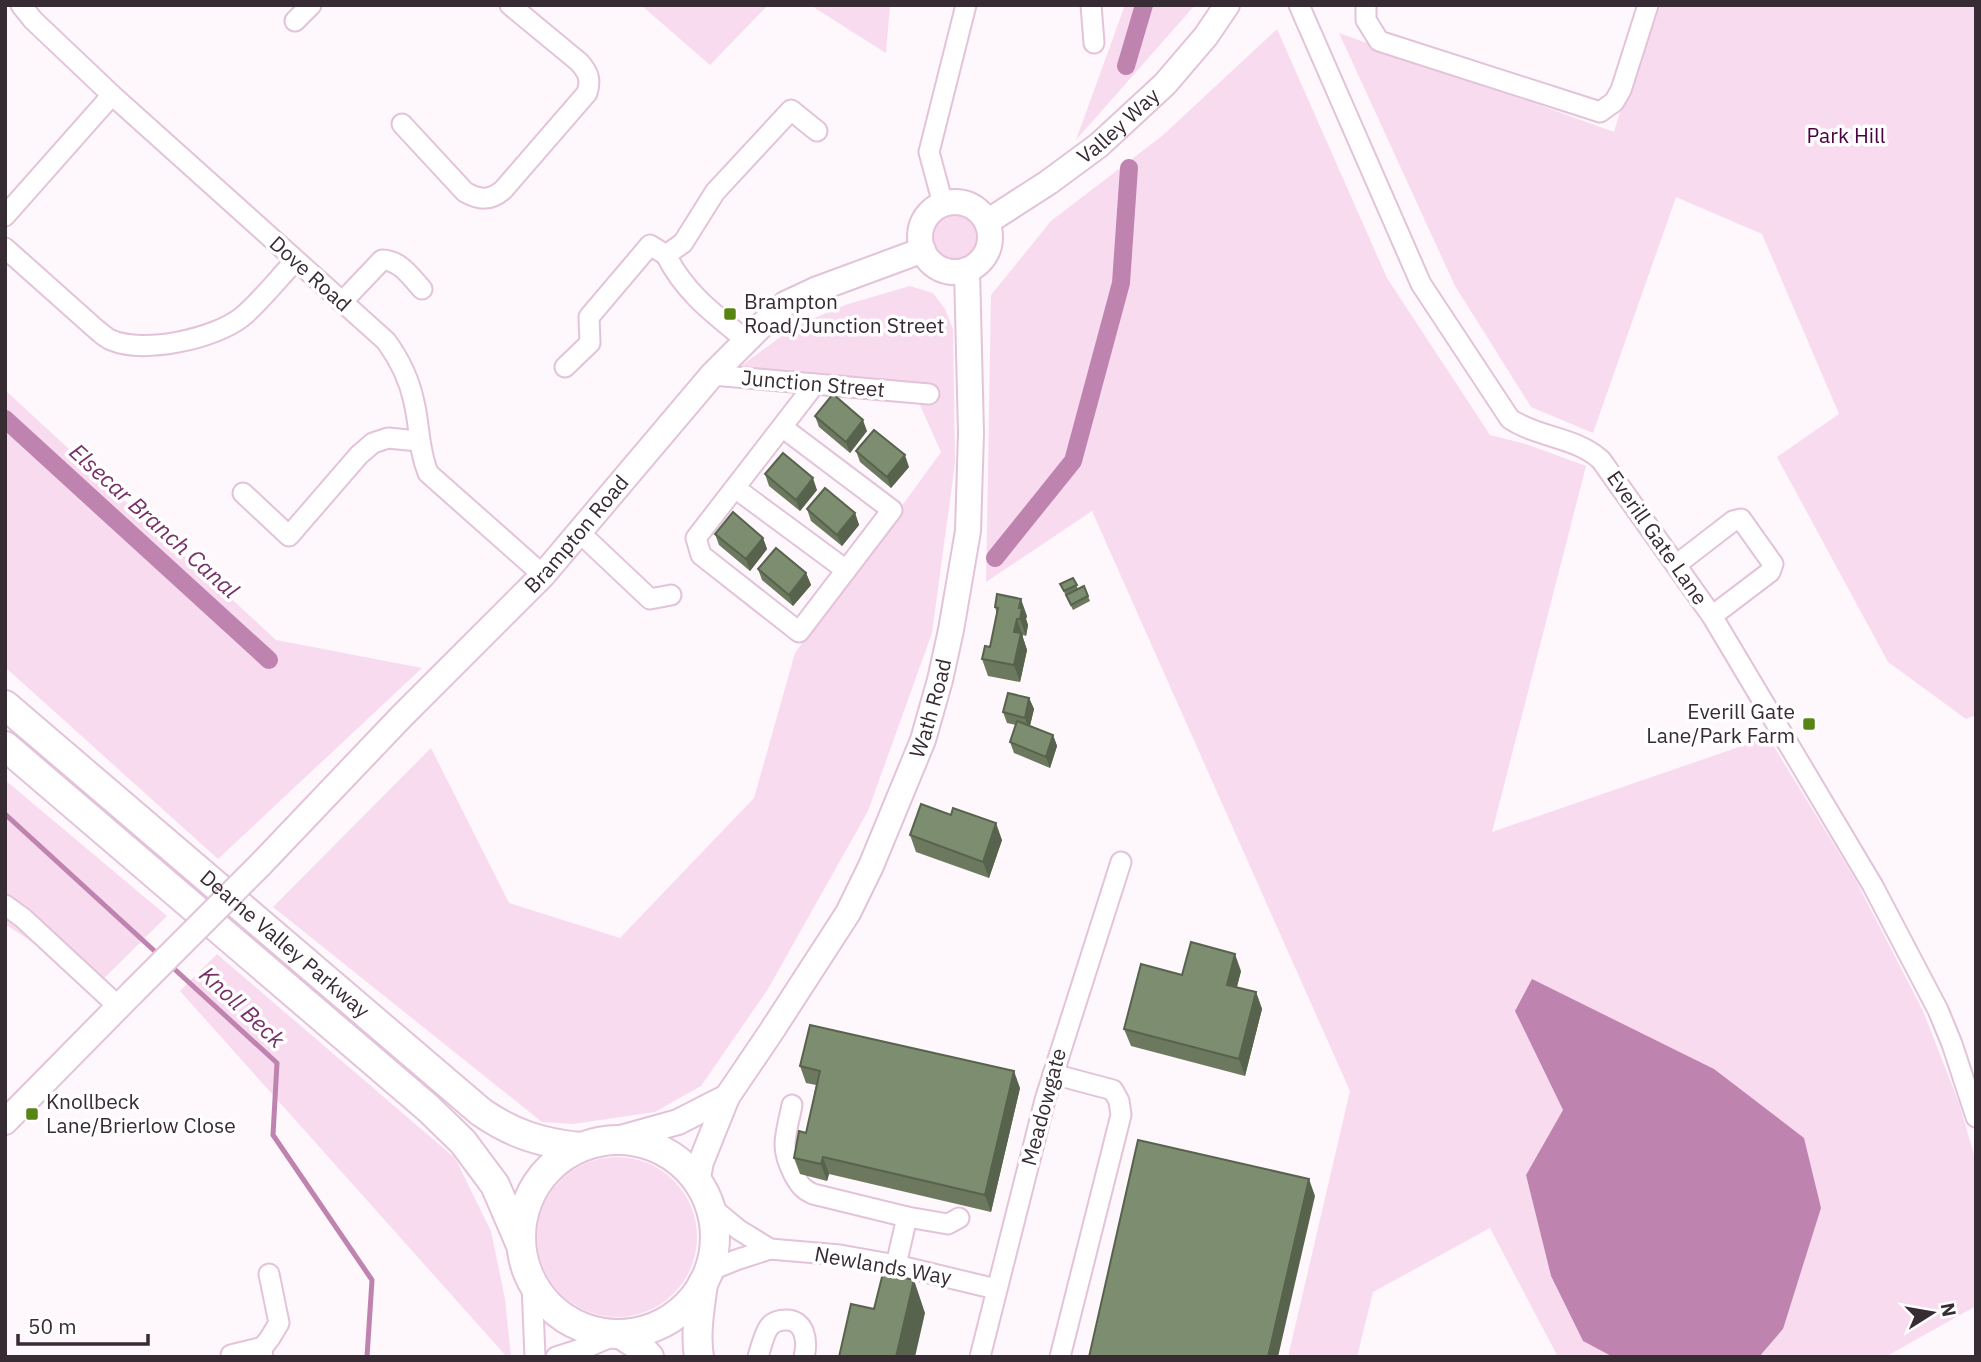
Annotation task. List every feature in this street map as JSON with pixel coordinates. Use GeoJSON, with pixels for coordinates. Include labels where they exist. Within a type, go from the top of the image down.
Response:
{"type":"FeatureCollection","features":[{"type":"Feature","properties":{"kind":"highway","name":"Dearne Valley Parkway"},"geometry":{"type":"LineString","coordinates":[[5,705],[481,1112],[502,1126],[530,1138],[580,1147]]}},
{"type":"Feature","properties":{"kind":"highway","name":"Dearne Valley Parkway"},"geometry":{"type":"LineString","coordinates":[[5,746],[428,1108],[463,1142],[495,1185],[520,1243]]}},
{"type":"Feature","properties":{"kind":"highway"},"geometry":{"type":"LineString","coordinates":[[699,1357],[698,1323],[714,1250],[714,1228],[710,1206],[697,1181],[682,1164],[663,1151],[640,1142],[617,1139],[598,1141],[559,1159],[542,1175],[529,1196],[522,1219],[520,1243],[532,1284],[547,1304],[567,1320],[590,1331],[619,1335],[642,1332],[660,1325],[685,1307],[706,1277]]}},
{"type":"Feature","properties":{"kind":"highway"},"geometry":{"type":"LineString","coordinates":[[619,1335],[639,1346],[649,1357]]}},
{"type":"Feature","properties":{"kind":"main road","name":"Valley Way"},"geometry":{"type":"LineString","coordinates":[[987,222],[1049,182],[1099,145],[1165,84],[1206,36],[1227,5]]}},
{"type":"Feature","properties":{"kind":"main road"},"geometry":{"type":"LineString","coordinates":[[953,202],[974,206],[987,222],[990,245],[977,265],[967,270],[946,271],[928,259],[923,250],[921,228],[933,210],[943,204],[953,202]]}},
{"type":"Feature","properties":{"kind":"main road","name":"Brampton Road"},"geometry":{"type":"LineString","coordinates":[[5,1122],[543,575],[712,375],[746,340],[785,304],[815,290],[923,250]]}},
{"type":"Feature","properties":{"kind":"main road","name":"Wath Road"},"geometry":{"type":"LineString","coordinates":[[697,1181],[701,1162],[727,1097],[848,913],[871,866],[923,740],[951,629],[968,531],[971,433],[967,270]]}},
{"type":"Feature","properties":{"kind":"main road","name":"Wath Road"},"geometry":{"type":"LineString","coordinates":[[617,1139],[678,1122],[727,1097]]}},
{"type":"Feature","properties":{"kind":"street","name":"Dove Road"},"geometry":{"type":"LineString","coordinates":[[21,5],[33,20],[112,95],[386,341],[399,359],[409,381],[415,404],[418,442],[428,473],[543,575]]}},
{"type":"Feature","properties":{"kind":"street"},"geometry":{"type":"LineString","coordinates":[[295,22],[311,5]]}},
{"type":"Feature","properties":{"kind":"street"},"geometry":{"type":"LineString","coordinates":[[402,124],[465,192],[486,199],[503,190],[587,93],[590,83],[587,71],[579,62],[510,5]]}},
{"type":"Feature","properties":{"kind":"street"},"geometry":{"type":"LineString","coordinates":[[943,204],[929,152],[967,5]]}},
{"type":"Feature","properties":{"kind":"street"},"geometry":{"type":"LineString","coordinates":[[1091,5],[1094,43]]}},
{"type":"Feature","properties":{"kind":"street","name":"Everill Gate Lane"},"geometry":{"type":"LineString","coordinates":[[1299,5],[1421,284],[1510,419],[1524,428],[1581,446],[1601,460],[1712,616],[1873,886],[1920,975],[1946,1028],[1976,1117]]}},
{"type":"Feature","properties":{"kind":"street"},"geometry":{"type":"LineString","coordinates":[[1366,5],[1366,20],[1379,41],[1600,111],[1614,102],[1621,90],[1648,5]]}},
{"type":"Feature","properties":{"kind":"street"},"geometry":{"type":"LineString","coordinates":[[5,216],[112,95]]}},
{"type":"Feature","properties":{"kind":"street"},"geometry":{"type":"LineString","coordinates":[[666,255],[682,243],[715,192],[791,110],[817,131]]}},
{"type":"Feature","properties":{"kind":"street"},"geometry":{"type":"LineString","coordinates":[[565,367],[590,343],[589,317],[650,245],[666,255],[673,270],[703,306],[746,340]]}},
{"type":"Feature","properties":{"kind":"street"},"geometry":{"type":"LineString","coordinates":[[5,248],[111,340],[155,345],[181,342],[226,327],[242,316],[295,261]]}},
{"type":"Feature","properties":{"kind":"street"},"geometry":{"type":"LineString","coordinates":[[342,302],[382,260],[397,264],[422,289]]}},
{"type":"Feature","properties":{"kind":"street","name":"Junction Street"},"geometry":{"type":"LineString","coordinates":[[712,375],[815,384],[920,388]]}},
{"type":"Feature","properties":{"kind":"street"},"geometry":{"type":"LineString","coordinates":[[782,427],[892,510],[799,632],[701,555],[696,538],[815,384]]}},
{"type":"Feature","properties":{"kind":"street"},"geometry":{"type":"LineString","coordinates":[[243,493],[289,536],[359,455],[373,443],[388,439],[418,442]]}},
{"type":"Feature","properties":{"kind":"street"},"geometry":{"type":"LineString","coordinates":[[735,488],[846,570]]}},
{"type":"Feature","properties":{"kind":"street"},"geometry":{"type":"LineString","coordinates":[[1676,565],[1733,521],[1741,519],[1773,564],[1770,572],[1712,616]]}},
{"type":"Feature","properties":{"kind":"street"},"geometry":{"type":"LineString","coordinates":[[579,532],[650,599],[671,594]]}},
{"type":"Feature","properties":{"kind":"street","name":"Meadowgate"},"geometry":{"type":"LineString","coordinates":[[980,1357],[1053,1074],[1121,862]]}},
{"type":"Feature","properties":{"kind":"street"},"geometry":{"type":"LineString","coordinates":[[5,905],[125,1000]]}},
{"type":"Feature","properties":{"kind":"street"},"geometry":{"type":"LineString","coordinates":[[1053,1074],[1113,1090],[1119,1101],[1121,1115],[1060,1357]]}},
{"type":"Feature","properties":{"kind":"street"},"geometry":{"type":"LineString","coordinates":[[792,1105],[783,1145],[785,1158],[802,1189],[907,1217],[948,1224],[959,1218]]}},
{"type":"Feature","properties":{"kind":"street"},"geometry":{"type":"LineString","coordinates":[[710,1206],[738,1230],[770,1249]]}},
{"type":"Feature","properties":{"kind":"street"},"geometry":{"type":"LineString","coordinates":[[896,1265],[907,1217]]}},
{"type":"Feature","properties":{"kind":"street"},"geometry":{"type":"LineString","coordinates":[[706,1277],[736,1260],[770,1249]]}},
{"type":"Feature","properties":{"kind":"street","name":"Newlands Way"},"geometry":{"type":"LineString","coordinates":[[770,1249],[840,1255],[896,1265],[996,1289]]}},
{"type":"Feature","properties":{"kind":"street"},"geometry":{"type":"LineString","coordinates":[[231,1355],[262,1352],[277,1329],[279,1323],[269,1273]]}},
{"type":"Feature","properties":{"kind":"street"},"geometry":{"type":"LineString","coordinates":[[532,1284],[535,1357]]}},
{"type":"Feature","properties":{"kind":"street"},"geometry":{"type":"LineString","coordinates":[[758,1357],[769,1326],[780,1320],[791,1320],[802,1326],[806,1338],[804,1357]]}},
{"type":"Feature","properties":{"kind":"street"},"geometry":{"type":"LineString","coordinates":[[556,1357],[619,1335]]}},
{"type":"Feature","properties":{"kind":"green space"},"geometry":{"type":"Polygon","coordinates":[[[641,5],[768,5],[710,65],[641,5]]]}},
{"type":"Feature","properties":{"kind":"green space"},"geometry":{"type":"Polygon","coordinates":[[[810,5],[890,5],[886,53],[810,5]]]}},
{"type":"Feature","properties":{"kind":"green space"},"geometry":{"type":"Polygon","coordinates":[[[1125,5],[1195,5],[1076,140],[1125,5]]]}},
{"type":"Feature","properties":{"kind":"green space","name":"Park Hill"},"geometry":{"type":"Polygon","coordinates":[[[1652,5],[1976,5],[1976,715],[1966,719],[1888,662],[1777,457],[1839,414],[1762,234],[1676,197],[1593,433],[1531,407],[1455,286],[1339,33],[1614,132],[1652,5]]]}},
{"type":"Feature","properties":{"kind":"green space"},"geometry":{"type":"Polygon","coordinates":[[[1277,29],[1387,278],[1490,435],[1526,444],[1586,466],[1492,832],[1768,737],[1855,879],[1923,1011],[1959,1103],[1976,1162],[1976,1306],[1885,1357],[1759,1357],[1783,1329],[1515,1011],[1563,1110],[1526,1175],[1551,1276],[1583,1341],[1613,1357],[1558,1357],[1490,1228],[1373,1292],[1357,1357],[1288,1357],[1350,1091],[1092,511],[986,582],[991,295],[1051,221],[1162,136],[1277,29]]]}},
{"type":"Feature","properties":{"kind":"green space"},"geometry":{"type":"Polygon","coordinates":[[[956,213],[973,220],[980,237],[973,254],[956,261],[939,254],[932,237],[939,220],[956,213]]]}},
{"type":"Feature","properties":{"kind":"green space"},"geometry":{"type":"Polygon","coordinates":[[[910,286],[933,293],[945,309],[953,329],[955,463],[932,633],[868,811],[768,989],[701,1086],[655,1112],[573,1124],[542,1122],[273,907],[431,748],[509,903],[620,938],[754,798],[795,653],[941,452],[919,403],[718,383],[794,327],[845,305],[910,286]]]}},
{"type":"Feature","properties":{"kind":"green space"},"geometry":{"type":"Polygon","coordinates":[[[5,390],[276,640],[422,668],[218,859],[5,667],[5,390]]]}},
{"type":"Feature","properties":{"kind":"green space"},"geometry":{"type":"Polygon","coordinates":[[[5,780],[167,916],[91,991],[62,962],[5,924],[5,780]]]}},
{"type":"Feature","properties":{"kind":"green space"},"geometry":{"type":"Polygon","coordinates":[[[217,954],[455,1158],[491,1231],[505,1299],[511,1357],[507,1357],[180,991],[217,954]]]}},
{"type":"Feature","properties":{"kind":"green space"},"geometry":{"type":"Polygon","coordinates":[[[617,1157],[648,1163],[674,1180],[691,1206],[697,1237],[691,1268],[674,1294],[648,1311],[617,1317],[586,1311],[560,1294],[543,1268],[537,1237],[543,1206],[560,1180],[586,1163],[617,1157]]]}},
{"type":"Feature","properties":{"kind":"shaded area"},"geometry":{"type":"Polygon","coordinates":[[[1532,979],[1714,1069],[1804,1138],[1821,1208],[1783,1329],[1759,1357],[1613,1357],[1583,1341],[1551,1276],[1526,1175],[1563,1110],[1515,1011],[1532,979]]]}},
{"type":"Feature","properties":{"kind":"building"},"geometry":{"type":"Polygon","coordinates":[[[833,394],[863,420],[846,442],[815,416],[833,394]]]}},
{"type":"Feature","properties":{"kind":"building"},"geometry":{"type":"Polygon","coordinates":[[[874,430],[905,455],[887,477],[856,451],[874,430]]]}},
{"type":"Feature","properties":{"kind":"building"},"geometry":{"type":"Polygon","coordinates":[[[783,453],[813,478],[796,500],[765,474],[783,453]]]}},
{"type":"Feature","properties":{"kind":"building"},"geometry":{"type":"Polygon","coordinates":[[[825,488],[855,513],[837,535],[807,509],[825,488]]]}},
{"type":"Feature","properties":{"kind":"building"},"geometry":{"type":"Polygon","coordinates":[[[733,512],[763,538],[746,559],[715,534],[733,512]]]}},
{"type":"Feature","properties":{"kind":"building"},"geometry":{"type":"Polygon","coordinates":[[[776,548],[806,573],[789,595],[758,569],[776,548]]]}},
{"type":"Feature","properties":{"kind":"building"},"geometry":{"type":"Polygon","coordinates":[[[1073,578],[1077,585],[1064,591],[1060,584],[1073,578]]]}},
{"type":"Feature","properties":{"kind":"building"},"geometry":{"type":"Polygon","coordinates":[[[1084,586],[1088,596],[1071,605],[1066,595],[1084,586]]]}},
{"type":"Feature","properties":{"kind":"building"},"geometry":{"type":"Polygon","coordinates":[[[997,594],[1021,599],[1020,619],[1017,619],[1014,632],[1021,633],[1014,665],[982,659],[985,646],[990,647],[998,608],[995,607],[997,594]]]}},
{"type":"Feature","properties":{"kind":"building"},"geometry":{"type":"Polygon","coordinates":[[[1008,693],[1029,698],[1025,718],[1003,712],[1008,693]]]}},
{"type":"Feature","properties":{"kind":"building"},"geometry":{"type":"Polygon","coordinates":[[[1017,721],[1053,735],[1046,757],[1010,742],[1017,721]]]}},
{"type":"Feature","properties":{"kind":"building"},"geometry":{"type":"Polygon","coordinates":[[[921,804],[951,815],[953,808],[996,823],[983,862],[910,835],[921,804]]]}},
{"type":"Feature","properties":{"kind":"building"},"geometry":{"type":"Polygon","coordinates":[[[1191,942],[1235,954],[1227,985],[1256,992],[1239,1059],[1124,1029],[1141,964],[1182,975],[1191,942]]]}},
{"type":"Feature","properties":{"kind":"building"},"geometry":{"type":"Polygon","coordinates":[[[810,1025],[1014,1071],[985,1195],[823,1157],[821,1164],[794,1158],[799,1131],[806,1133],[820,1071],[800,1066],[810,1025]]]}},
{"type":"Feature","properties":{"kind":"building"},"geometry":{"type":"Polygon","coordinates":[[[1138,1140],[1309,1179],[1268,1357],[1089,1357],[1138,1140]]]}},
{"type":"Feature","properties":{"kind":"building"},"geometry":{"type":"Polygon","coordinates":[[[883,1273],[914,1280],[896,1357],[839,1357],[851,1304],[874,1309],[883,1273]]]}},
{"type":"Feature","properties":{"kind":"waterway"},"geometry":{"type":"LineString","coordinates":[[1126,66],[1144,5]]}},
{"type":"Feature","properties":{"kind":"waterway"},"geometry":{"type":"LineString","coordinates":[[995,558],[1073,461],[1121,283],[1129,168]]}},
{"type":"Feature","properties":{"kind":"waterway","name":"Elsecar Branch Canal"},"geometry":{"type":"LineString","coordinates":[[5,419],[269,660]]}},
{"type":"Feature","properties":{"kind":"waterway","name":"Knoll Beck"},"geometry":{"type":"LineString","coordinates":[[5,814],[160,956]]}},
{"type":"Feature","properties":{"kind":"waterway","name":"Knoll Beck"},"geometry":{"type":"LineString","coordinates":[[170,965],[277,1063],[273,1135],[372,1280],[367,1357]]}},
{"type":"Feature","properties":{"kind":"place","name":"Brampton Road/Junction Street"},"geometry":{"type":"Point","coordinates":[730,314]}},
{"type":"Feature","properties":{"kind":"place","name":"Everill Gate Lane/Park Farm"},"geometry":{"type":"Point","coordinates":[1809,724]}},
{"type":"Feature","properties":{"kind":"place","name":"Knollbeck Lane/Brierlow Close"},"geometry":{"type":"Point","coordinates":[32,1114]}}]}
